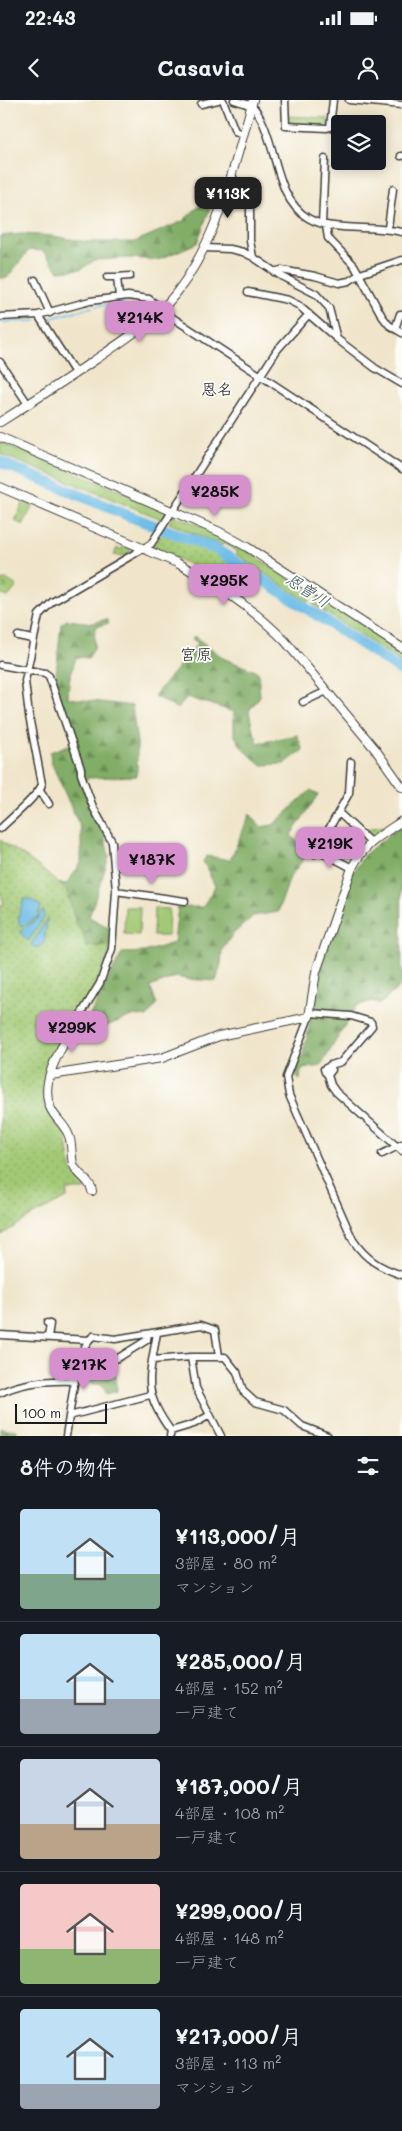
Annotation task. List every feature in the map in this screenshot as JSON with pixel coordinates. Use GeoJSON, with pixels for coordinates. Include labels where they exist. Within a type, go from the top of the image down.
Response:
{"type":"FeatureCollection","features":[{"type":"Feature","properties":{"kind":"street"},"geometry":{"type":"LineString","coordinates":[[202,104],[218,100]]}},
{"type":"Feature","properties":{"kind":"street"},"geometry":{"type":"LineString","coordinates":[[223,100],[235,131],[242,134]]}},
{"type":"Feature","properties":{"kind":"street"},"geometry":{"type":"LineString","coordinates":[[234,100],[252,103]]}},
{"type":"Feature","properties":{"kind":"street"},"geometry":{"type":"LineString","coordinates":[[285,100],[286,126],[327,128],[330,127],[333,100]]}},
{"type":"Feature","properties":{"kind":"street"},"geometry":{"type":"LineString","coordinates":[[349,100],[402,105]]}},
{"type":"Feature","properties":{"kind":"street"},"geometry":{"type":"LineString","coordinates":[[0,422],[131,336],[162,309],[187,278],[204,248],[231,174],[252,103]]}},
{"type":"Feature","properties":{"kind":"street"},"geometry":{"type":"LineString","coordinates":[[252,103],[268,133],[282,186],[296,208],[306,217],[324,225],[388,228],[402,232]]}},
{"type":"Feature","properties":{"kind":"street"},"geometry":{"type":"LineString","coordinates":[[325,159],[324,225],[328,238],[360,274],[384,320],[402,333]]}},
{"type":"Feature","properties":{"kind":"street"},"geometry":{"type":"LineString","coordinates":[[231,174],[250,207],[250,241],[254,256]]}},
{"type":"Feature","properties":{"kind":"street"},"geometry":{"type":"LineString","coordinates":[[388,228],[393,189]]}},
{"type":"Feature","properties":{"kind":"street"},"geometry":{"type":"LineString","coordinates":[[204,248],[230,249],[254,256],[274,272],[324,300],[331,313],[337,339]]}},
{"type":"Feature","properties":{"kind":"street"},"geometry":{"type":"LineString","coordinates":[[274,272],[281,270],[316,276],[339,283],[349,281],[360,274],[402,260]]}},
{"type":"Feature","properties":{"kind":"street"},"geometry":{"type":"LineString","coordinates":[[107,277],[130,276]]}},
{"type":"Feature","properties":{"kind":"street"},"geometry":{"type":"LineString","coordinates":[[117,277],[120,297]]}},
{"type":"Feature","properties":{"kind":"street"},"geometry":{"type":"LineString","coordinates":[[35,284],[50,313]]}},
{"type":"Feature","properties":{"kind":"street"},"geometry":{"type":"LineString","coordinates":[[248,292],[288,300],[309,314],[337,339],[375,368],[402,384]]}},
{"type":"Feature","properties":{"kind":"street"},"geometry":{"type":"LineString","coordinates":[[0,317],[50,313],[90,301],[120,297],[134,296],[149,299],[260,375],[401,467]]}},
{"type":"Feature","properties":{"kind":"street"},"geometry":{"type":"LineString","coordinates":[[0,829],[40,790],[42,780],[29,716],[25,680],[38,615],[46,605],[151,544],[277,350],[309,314]]}},
{"type":"Feature","properties":{"kind":"street"},"geometry":{"type":"LineString","coordinates":[[395,329],[400,314],[402,314]]}},
{"type":"Feature","properties":{"kind":"street"},"geometry":{"type":"LineString","coordinates":[[38,315],[75,373]]}},
{"type":"Feature","properties":{"kind":"street"},"geometry":{"type":"LineString","coordinates":[[0,362],[28,404]]}},
{"type":"Feature","properties":{"kind":"street"},"geometry":{"type":"LineString","coordinates":[[0,437],[220,532],[247,547],[402,648]]}},
{"type":"Feature","properties":{"kind":"street"},"geometry":{"type":"LineString","coordinates":[[0,487],[200,575],[272,628],[375,749],[402,788]]}},
{"type":"Feature","properties":{"kind":"street"},"geometry":{"type":"LineString","coordinates":[[18,636],[32,639]]}},
{"type":"Feature","properties":{"kind":"street"},"geometry":{"type":"LineString","coordinates":[[0,665],[45,673],[49,676],[93,807],[112,842],[116,891],[112,949],[100,983],[74,1024],[57,1058],[47,1087],[49,1106],[70,1136],[73,1164],[76,1171],[92,1186],[92,1190]]}},
{"type":"Feature","properties":{"kind":"street"},"geometry":{"type":"LineString","coordinates":[[303,702],[327,691]]}},
{"type":"Feature","properties":{"kind":"street"},"geometry":{"type":"LineString","coordinates":[[352,762],[349,793],[316,852],[352,868]]}},
{"type":"Feature","properties":{"kind":"street"},"geometry":{"type":"LineString","coordinates":[[40,790],[49,804]]}},
{"type":"Feature","properties":{"kind":"street"},"geometry":{"type":"LineString","coordinates":[[339,813],[370,842]]}},
{"type":"Feature","properties":{"kind":"street"},"geometry":{"type":"LineString","coordinates":[[402,821],[370,842],[360,853],[352,868],[316,972],[310,1015],[286,1077],[289,1095],[353,1240],[360,1251],[373,1262],[402,1275]]}},
{"type":"Feature","properties":{"kind":"street"},"geometry":{"type":"LineString","coordinates":[[116,891],[185,901]]}},
{"type":"Feature","properties":{"kind":"street"},"geometry":{"type":"LineString","coordinates":[[51,1074],[162,1058],[219,1036],[310,1015],[350,1016],[373,1023],[341,1062],[331,1064],[329,1071],[331,1085],[336,1092],[400,1147],[382,1154]]}},
{"type":"Feature","properties":{"kind":"street"},"geometry":{"type":"LineString","coordinates":[[48,1337],[50,1324]]}},
{"type":"Feature","properties":{"kind":"street"},"geometry":{"type":"LineString","coordinates":[[66,1436],[77,1365],[80,1355],[93,1336],[115,1339],[201,1325],[215,1330],[219,1356]]}},
{"type":"Feature","properties":{"kind":"street"},"geometry":{"type":"LineString","coordinates":[[157,1333],[152,1360],[150,1395],[157,1412],[170,1434],[210,1415]]}},
{"type":"Feature","properties":{"kind":"street"},"geometry":{"type":"LineString","coordinates":[[77,1365],[118,1358],[147,1340],[148,1334]]}},
{"type":"Feature","properties":{"kind":"street"},"geometry":{"type":"LineString","coordinates":[[0,1335],[89,1340]]}},
{"type":"Feature","properties":{"kind":"street"},"geometry":{"type":"LineString","coordinates":[[191,1357],[196,1388],[221,1436]]}},
{"type":"Feature","properties":{"kind":"street"},"geometry":{"type":"LineString","coordinates":[[152,1360],[225,1357],[237,1372],[243,1391],[255,1402],[284,1410],[302,1426],[328,1436]]}},
{"type":"Feature","properties":{"kind":"street"},"geometry":{"type":"LineString","coordinates":[[0,1393],[48,1381],[75,1381]]}},
{"type":"Feature","properties":{"kind":"street"},"geometry":{"type":"LineString","coordinates":[[69,1416],[150,1395]]}},
{"type":"Feature","properties":{"kind":"green space"},"geometry":{"type":"Polygon","coordinates":[[[287,116],[328,118],[328,126],[287,125],[287,116]]]}},
{"type":"Feature","properties":{"kind":"green space"},"geometry":{"type":"Polygon","coordinates":[[[202,203],[210,208],[197,243],[158,260],[129,258],[95,260],[81,269],[59,271],[43,251],[29,250],[7,278],[0,278],[0,236],[22,234],[52,236],[89,242],[134,242],[183,221],[202,203]]]}},
{"type":"Feature","properties":{"kind":"green space"},"geometry":{"type":"Polygon","coordinates":[[[0,442],[165,509],[167,513],[164,520],[0,454],[0,442]]]}},
{"type":"Feature","properties":{"kind":"green space"},"geometry":{"type":"Polygon","coordinates":[[[24,501],[33,505],[23,525],[15,521],[24,501]]]}},
{"type":"Feature","properties":{"kind":"green space"},"geometry":{"type":"Polygon","coordinates":[[[173,515],[220,533],[314,595],[308,602],[236,554],[238,552],[225,544],[221,545],[169,523],[173,515]]]}},
{"type":"Feature","properties":{"kind":"green space"},"geometry":{"type":"Polygon","coordinates":[[[165,532],[186,539],[190,533],[231,553],[229,560],[235,565],[223,584],[188,564],[151,548],[165,532]]]}},
{"type":"Feature","properties":{"kind":"green space"},"geometry":{"type":"Polygon","coordinates":[[[123,546],[130,548],[131,552],[121,557],[114,555],[117,548],[121,550],[123,546]]]}},
{"type":"Feature","properties":{"kind":"green space"},"geometry":{"type":"Polygon","coordinates":[[[0,579],[3,581],[6,579],[17,586],[8,597],[0,594],[0,579]]]}},
{"type":"Feature","properties":{"kind":"green space"},"geometry":{"type":"Polygon","coordinates":[[[318,597],[402,650],[402,663],[313,604],[318,597]]]}},
{"type":"Feature","properties":{"kind":"green space"},"geometry":{"type":"Polygon","coordinates":[[[107,619],[109,623],[95,627],[94,649],[88,658],[76,657],[69,681],[68,698],[132,706],[137,743],[137,776],[87,778],[83,784],[103,828],[109,857],[89,917],[112,929],[108,948],[0,937],[55,883],[67,884],[81,863],[81,829],[51,762],[50,752],[74,743],[55,685],[61,624],[67,620],[93,623],[107,619]]]}},
{"type":"Feature","properties":{"kind":"green space"},"geometry":{"type":"Polygon","coordinates":[[[194,636],[225,659],[258,672],[260,696],[249,711],[258,743],[297,735],[303,750],[284,764],[261,765],[242,748],[234,734],[234,712],[187,697],[178,709],[154,696],[198,643],[192,639],[194,636]]]}},
{"type":"Feature","properties":{"kind":"green space"},"geometry":{"type":"Polygon","coordinates":[[[311,790],[318,795],[291,835],[308,853],[290,877],[278,912],[253,916],[232,935],[222,950],[221,964],[216,981],[176,977],[150,987],[157,1004],[147,1017],[135,1015],[79,1036],[122,953],[144,952],[174,943],[178,907],[203,907],[215,886],[203,861],[207,856],[230,860],[250,814],[261,827],[273,825],[311,790]]]}},
{"type":"Feature","properties":{"kind":"green space"},"geometry":{"type":"Polygon","coordinates":[[[401,825],[402,984],[380,1004],[372,1001],[356,1006],[321,1066],[301,1069],[300,1080],[293,1074],[303,1055],[313,1009],[318,971],[345,885],[364,855],[401,825]]]}},
{"type":"Feature","properties":{"kind":"green space"},"geometry":{"type":"Polygon","coordinates":[[[386,826],[369,838],[364,833],[371,828],[386,826]]]}},
{"type":"Feature","properties":{"kind":"green space"},"geometry":{"type":"Polygon","coordinates":[[[0,840],[37,865],[67,891],[76,924],[83,933],[86,947],[111,945],[105,968],[48,1066],[42,1086],[46,1109],[66,1134],[71,1168],[74,1175],[87,1186],[85,1190],[67,1190],[67,1198],[31,1216],[0,1236],[0,906],[4,904],[0,891],[0,840]]]}},
{"type":"Feature","properties":{"kind":"green space"},"geometry":{"type":"Polygon","coordinates":[[[125,907],[140,907],[139,935],[124,934],[125,907]]]}},
{"type":"Feature","properties":{"kind":"green space"},"geometry":{"type":"Polygon","coordinates":[[[154,908],[169,909],[168,936],[153,936],[154,908]]]}},
{"type":"Feature","properties":{"kind":"green space"},"geometry":{"type":"Polygon","coordinates":[[[114,1365],[117,1391],[106,1394],[103,1385],[92,1384],[91,1369],[114,1365]]]}},
{"type":"Feature","properties":{"kind":"green space"},"geometry":{"type":"Polygon","coordinates":[[[0,1428],[17,1430],[16,1436],[0,1436],[0,1428]]]}},
{"type":"Feature","properties":{"kind":"water"},"geometry":{"type":"Polygon","coordinates":[[[24,899],[31,900],[41,906],[37,917],[23,926],[20,925],[19,918],[24,899]]]}},
{"type":"Feature","properties":{"kind":"water"},"geometry":{"type":"Polygon","coordinates":[[[43,910],[44,917],[29,940],[27,940],[20,932],[39,917],[43,910]]]}},
{"type":"Feature","properties":{"kind":"water"},"geometry":{"type":"Polygon","coordinates":[[[47,919],[44,943],[39,947],[33,947],[31,945],[47,919]]]}},
{"type":"Feature","properties":{"kind":"waterway"},"geometry":{"type":"LineString","coordinates":[[96,306],[127,302]]}},
{"type":"Feature","properties":{"kind":"waterway"},"geometry":{"type":"LineString","coordinates":[[44,320],[92,307]]}},
{"type":"Feature","properties":{"kind":"waterway"},"geometry":{"type":"LineString","coordinates":[[0,322],[36,321]]}},
{"type":"Feature","properties":{"kind":"waterway","name":"恩曽川"},"geometry":{"type":"LineString","coordinates":[[0,462],[129,516],[216,549],[402,671]]}},
{"type":"Feature","properties":{"kind":"district","name":"恩名"},"geometry":{"type":"Point","coordinates":[217,389]}},
{"type":"Feature","properties":{"kind":"district","name":"宮原"},"geometry":{"type":"Point","coordinates":[196,654]}}]}
